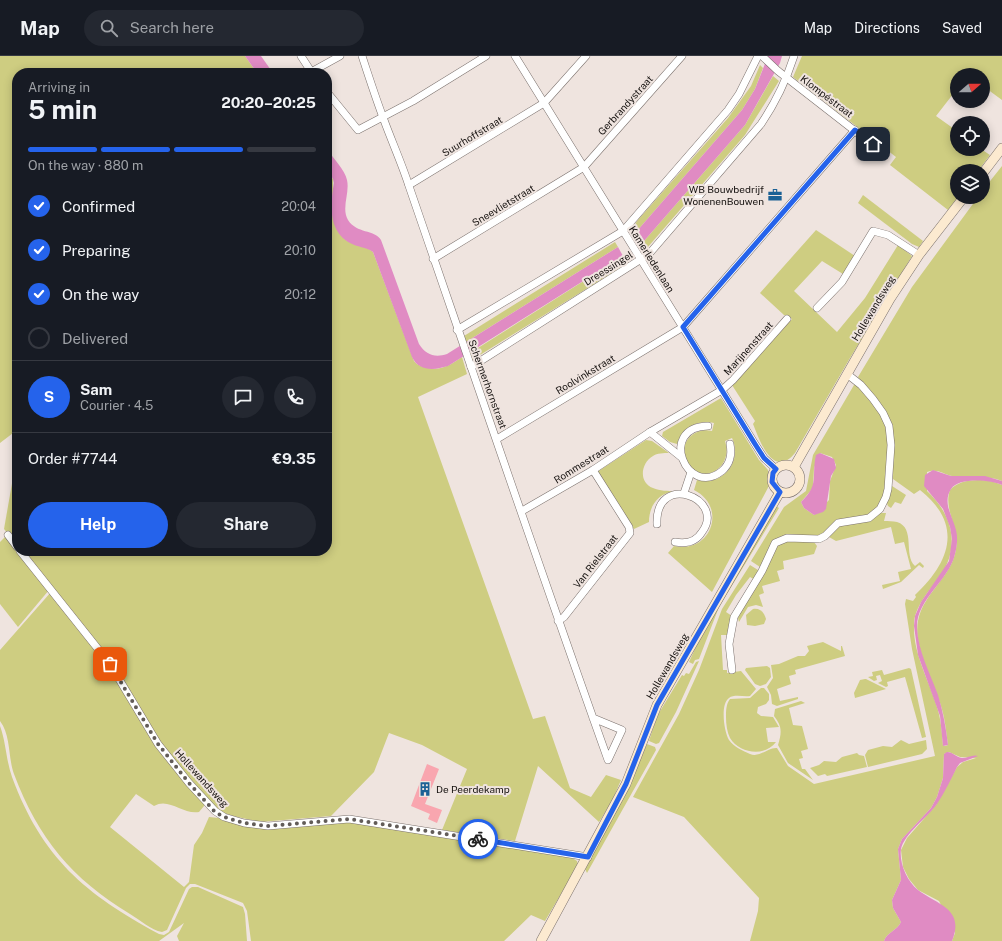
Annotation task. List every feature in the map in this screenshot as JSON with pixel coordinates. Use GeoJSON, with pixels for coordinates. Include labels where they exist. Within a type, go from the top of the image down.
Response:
{"type":"FeatureCollection","features":[{"type":"Feature","properties":{"kind":"main road"},"geometry":{"type":"LineString","coordinates":[[990,164],[1002,148]]}},
{"type":"Feature","properties":{"kind":"main road","name":"Hollewandsweg"},"geometry":{"type":"LineString","coordinates":[[794,467],[890,299],[919,256],[959,204]]}},
{"type":"Feature","properties":{"kind":"main road"},"geometry":{"type":"LineString","coordinates":[[784,465],[794,467],[800,475],[799,486],[790,493],[780,492],[772,482],[773,473],[776,469],[784,465]]}},
{"type":"Feature","properties":{"kind":"main road","name":"Hollewandsweg"},"geometry":{"type":"LineString","coordinates":[[541,941],[588,857],[626,784],[657,705],[780,492]]}},
{"type":"Feature","properties":{"kind":"street"},"geometry":{"type":"LineString","coordinates":[[301,56],[309,68]]}},
{"type":"Feature","properties":{"kind":"street"},"geometry":{"type":"LineString","coordinates":[[320,68],[340,56]]}},
{"type":"Feature","properties":{"kind":"street","name":"Schermerhornstraat"},"geometry":{"type":"LineString","coordinates":[[362,56],[383,118],[409,185],[462,342],[522,511],[558,620],[593,718],[601,739],[608,760],[622,730],[593,718]]}},
{"type":"Feature","properties":{"kind":"street"},"geometry":{"type":"LineString","coordinates":[[332,98],[358,130],[383,118],[473,59],[486,56]]}},
{"type":"Feature","properties":{"kind":"street","name":"Kamerledenlaan"},"geometry":{"type":"LineString","coordinates":[[515,56],[764,458],[776,469]]}},
{"type":"Feature","properties":{"kind":"street","name":"Suurhoffstraat"},"geometry":{"type":"LineString","coordinates":[[409,185],[544,103],[586,56]]}},
{"type":"Feature","properties":{"kind":"street","name":"Gerbrandystraat"},"geometry":{"type":"LineString","coordinates":[[584,167],[682,56]]}},
{"type":"Feature","properties":{"kind":"street"},"geometry":{"type":"LineString","coordinates":[[458,330],[623,230],[728,110],[739,94],[758,56]]}},
{"type":"Feature","properties":{"kind":"street","name":"Dreessingel"},"geometry":{"type":"LineString","coordinates":[[471,367],[649,254],[753,134],[774,106],[787,78],[794,56]]}},
{"type":"Feature","properties":{"kind":"street","name":"Klompéstraat"},"geometry":{"type":"LineString","coordinates":[[764,58],[778,71],[882,152]]}},
{"type":"Feature","properties":{"kind":"street","name":"Roolvinkstraat"},"geometry":{"type":"LineString","coordinates":[[497,439],[683,327],[855,130]]}},
{"type":"Feature","properties":{"kind":"street","name":"Sneevlietstraat"},"geometry":{"type":"LineString","coordinates":[[433,258],[584,167]]}},
{"type":"Feature","properties":{"kind":"street"},"geometry":{"type":"LineString","coordinates":[[817,308],[842,282],[873,232],[888,235],[919,256]]}},
{"type":"Feature","properties":{"kind":"street","name":"Marijnenstraat"},"geometry":{"type":"LineString","coordinates":[[722,390],[733,380],[788,319]]}},
{"type":"Feature","properties":{"kind":"street"},"geometry":{"type":"LineString","coordinates":[[732,670],[729,644],[733,620],[739,607],[762,571],[775,543],[787,538],[819,538],[825,536],[838,523],[869,518],[880,509],[886,497],[888,489],[891,445],[889,426],[883,413],[873,399],[861,385],[847,374]]}},
{"type":"Feature","properties":{"kind":"street","name":"Rommestraat"},"geometry":{"type":"LineString","coordinates":[[522,511],[593,470],[650,432],[722,390]]}},
{"type":"Feature","properties":{"kind":"street"},"geometry":{"type":"LineString","coordinates":[[708,426],[696,428],[686,435],[681,448],[683,463],[691,472],[705,477],[711,476],[723,470],[731,456],[730,444]]}},
{"type":"Feature","properties":{"kind":"street"},"geometry":{"type":"LineString","coordinates":[[650,432],[681,457]]}},
{"type":"Feature","properties":{"kind":"street","name":"Van Rielstraat"},"geometry":{"type":"LineString","coordinates":[[558,620],[564,617],[630,533],[629,527],[593,470]]}},
{"type":"Feature","properties":{"kind":"street"},"geometry":{"type":"LineString","coordinates":[[684,493],[691,472]]}},
{"type":"Feature","properties":{"kind":"street"},"geometry":{"type":"LineString","coordinates":[[658,524],[657,515],[663,502],[675,494],[684,493],[701,502],[707,514],[707,523],[704,530],[694,540],[684,543],[675,542]]}},
{"type":"Feature","properties":{"kind":"street"},"geometry":{"type":"LineString","coordinates":[[8,535],[12,540]]}},
{"type":"Feature","properties":{"kind":"street","name":"Hollewandsweg"},"geometry":{"type":"LineString","coordinates":[[24,556],[110,664],[158,744],[189,783],[215,812],[224,817],[244,823],[261,825],[349,819],[360,820],[588,857]]}},
{"type":"Feature","properties":{"kind":"shaded area"},"geometry":{"type":"Polygon","coordinates":[[[0,56],[245,56],[253,68],[12,68],[12,434],[0,443],[0,56]]]}},
{"type":"Feature","properties":{"kind":"shaded area"},"geometry":{"type":"Polygon","coordinates":[[[245,56],[261,56],[269,68],[253,68],[245,56]]]}},
{"type":"Feature","properties":{"kind":"shaded area"},"geometry":{"type":"Polygon","coordinates":[[[768,56],[782,56],[780,63],[745,125],[644,241],[637,231],[742,110],[755,89],[768,56]]]}},
{"type":"Feature","properties":{"kind":"shaded area"},"geometry":{"type":"Polygon","coordinates":[[[802,56],[1002,56],[1002,100],[990,91],[990,68],[950,68],[950,98],[936,116],[950,126],[950,156],[989,156],[983,164],[950,164],[950,204],[953,204],[948,210],[890,165],[896,157],[793,77],[802,56]]]}},
{"type":"Feature","properties":{"kind":"shaded area"},"geometry":{"type":"Polygon","coordinates":[[[760,65],[763,68],[755,89],[742,110],[637,231],[634,226],[637,221],[728,118],[751,86],[760,65]]]}},
{"type":"Feature","properties":{"kind":"shaded area"},"geometry":{"type":"Polygon","coordinates":[[[773,76],[779,81],[745,135],[647,248],[644,241],[745,125],[773,76]]]}},
{"type":"Feature","properties":{"kind":"shaded area"},"geometry":{"type":"Polygon","coordinates":[[[332,156],[346,176],[347,180],[348,185],[345,211],[348,220],[356,227],[374,234],[381,240],[419,344],[431,355],[439,356],[447,354],[618,247],[623,256],[448,366],[428,369],[415,362],[412,357],[373,252],[350,243],[343,238],[334,224],[332,216],[332,156]]]}},
{"type":"Feature","properties":{"kind":"shaded area"},"geometry":{"type":"Polygon","coordinates":[[[1002,166],[1002,481],[989,478],[958,477],[937,471],[927,472],[927,491],[943,510],[951,532],[952,543],[946,566],[916,612],[914,635],[918,655],[938,709],[943,746],[945,746],[948,745],[943,714],[937,694],[924,663],[918,641],[918,621],[925,602],[949,568],[956,549],[956,534],[950,512],[948,497],[950,490],[961,483],[975,480],[990,481],[1002,485],[1002,941],[952,941],[955,933],[939,901],[918,890],[909,879],[903,867],[901,850],[907,838],[936,805],[957,767],[963,762],[976,758],[960,757],[949,752],[944,754],[943,778],[937,797],[931,808],[902,839],[898,849],[901,880],[892,900],[893,908],[901,922],[897,928],[885,938],[884,941],[750,941],[758,911],[759,898],[684,817],[633,797],[679,714],[699,670],[722,609],[750,565],[758,570],[758,573],[755,580],[750,577],[736,595],[726,612],[732,616],[728,635],[721,635],[723,670],[727,670],[727,673],[741,671],[756,689],[750,696],[734,696],[726,701],[724,706],[724,725],[729,740],[736,747],[754,755],[777,748],[788,766],[814,784],[935,756],[912,649],[905,604],[906,599],[913,601],[916,597],[915,595],[937,570],[944,557],[947,543],[947,530],[943,517],[934,503],[920,490],[914,494],[893,479],[893,434],[858,377],[912,287],[973,204],[990,204],[990,181],[1002,166]]]}},
{"type":"Feature","properties":{"kind":"shaded area"},"geometry":{"type":"Polygon","coordinates":[[[332,178],[334,222],[338,231],[347,241],[367,248],[373,252],[414,361],[421,366],[435,369],[445,367],[462,357],[467,374],[418,397],[533,719],[545,716],[570,788],[591,797],[606,775],[621,780],[612,801],[599,822],[538,766],[515,841],[442,830],[467,769],[422,745],[389,733],[374,772],[331,816],[260,822],[224,813],[213,805],[165,750],[138,708],[27,556],[332,556],[332,178]]]}},
{"type":"Feature","properties":{"kind":"shaded area"},"geometry":{"type":"Polygon","coordinates":[[[863,195],[923,241],[919,247],[912,244],[858,203],[863,195]]]}},
{"type":"Feature","properties":{"kind":"shaded area"},"geometry":{"type":"Polygon","coordinates":[[[816,230],[855,256],[843,274],[822,261],[794,291],[837,332],[865,298],[898,245],[912,256],[850,358],[795,453],[787,460],[780,462],[774,460],[768,455],[759,440],[753,424],[755,421],[732,385],[792,319],[784,315],[760,293],[816,230]]]}},
{"type":"Feature","properties":{"kind":"shaded area"},"geometry":{"type":"Polygon","coordinates":[[[615,242],[618,247],[466,342],[464,336],[615,242]]]}},
{"type":"Feature","properties":{"kind":"shaded area"},"geometry":{"type":"Polygon","coordinates":[[[623,256],[628,263],[472,360],[470,353],[623,256]]]}},
{"type":"Feature","properties":{"kind":"shaded area"},"geometry":{"type":"Polygon","coordinates":[[[854,385],[857,385],[881,414],[888,435],[885,489],[881,503],[871,515],[856,519],[818,536],[791,535],[776,539],[760,567],[751,561],[784,507],[806,491],[813,455],[854,385]],[[820,453],[814,468],[813,488],[801,502],[804,508],[814,515],[829,500],[830,481],[836,465],[832,457],[820,453]]]}},
{"type":"Feature","properties":{"kind":"shaded area"},"geometry":{"type":"Polygon","coordinates":[[[721,398],[759,460],[768,470],[770,484],[712,592],[668,553],[674,546],[687,547],[698,543],[706,536],[711,527],[712,517],[710,507],[704,498],[694,490],[697,480],[715,480],[722,476],[733,463],[735,447],[732,438],[725,441],[727,450],[725,459],[721,466],[716,471],[701,473],[694,470],[687,462],[684,448],[688,439],[694,434],[707,430],[712,431],[714,423],[702,422],[691,426],[679,438],[677,444],[670,442],[662,436],[663,432],[721,398]]]}},
{"type":"Feature","properties":{"kind":"shaded area"},"geometry":{"type":"Polygon","coordinates":[[[646,440],[652,441],[669,453],[656,454],[649,459],[643,472],[645,481],[648,485],[656,489],[675,491],[659,497],[649,516],[649,522],[634,529],[597,472],[646,440]]]}},
{"type":"Feature","properties":{"kind":"shaded area"},"geometry":{"type":"Polygon","coordinates":[[[820,453],[834,459],[836,468],[831,476],[826,509],[823,512],[814,515],[804,508],[801,502],[807,496],[813,485],[816,455],[820,453]]]}},
{"type":"Feature","properties":{"kind":"shaded area"},"geometry":{"type":"Polygon","coordinates":[[[933,470],[951,476],[985,476],[1002,481],[1002,485],[983,481],[968,481],[955,485],[951,489],[948,505],[957,533],[955,554],[952,564],[927,599],[918,618],[917,628],[920,645],[938,695],[944,720],[948,745],[943,746],[940,716],[918,655],[914,626],[915,616],[921,602],[949,561],[952,539],[950,527],[943,509],[924,486],[925,475],[933,470]]]}},
{"type":"Feature","properties":{"kind":"shaded area"},"geometry":{"type":"Polygon","coordinates":[[[12,483],[12,538],[4,529],[12,483]]]}},
{"type":"Feature","properties":{"kind":"shaded area"},"geometry":{"type":"Polygon","coordinates":[[[892,486],[906,495],[901,504],[895,502],[891,508],[888,506],[886,501],[892,486]]]}},
{"type":"Feature","properties":{"kind":"shaded area"},"geometry":{"type":"Polygon","coordinates":[[[776,506],[779,508],[719,607],[699,659],[695,660],[693,664],[689,662],[705,627],[776,506]]]}},
{"type":"Feature","properties":{"kind":"shaded area"},"geometry":{"type":"Polygon","coordinates":[[[879,513],[886,513],[884,521],[897,522],[903,525],[908,536],[912,561],[915,566],[920,562],[924,566],[923,568],[919,565],[901,582],[883,589],[882,585],[900,581],[898,572],[911,569],[904,542],[895,544],[891,527],[836,541],[829,537],[835,528],[879,513]]]}},
{"type":"Feature","properties":{"kind":"shaded area"},"geometry":{"type":"Polygon","coordinates":[[[6,536],[12,544],[12,556],[22,556],[49,590],[18,627],[0,604],[0,542],[6,536]]]}},
{"type":"Feature","properties":{"kind":"shaded area"},"geometry":{"type":"Polygon","coordinates":[[[782,541],[814,542],[817,546],[814,554],[783,561],[784,569],[777,571],[780,581],[762,586],[764,593],[759,595],[763,607],[756,605],[748,607],[739,622],[738,618],[740,612],[775,547],[782,541]]]}},
{"type":"Feature","properties":{"kind":"shaded area"},"geometry":{"type":"Polygon","coordinates":[[[51,592],[106,662],[140,719],[204,802],[204,806],[199,812],[193,812],[165,804],[154,806],[136,794],[110,827],[184,887],[189,882],[194,845],[202,833],[209,817],[219,818],[243,825],[357,822],[571,857],[577,861],[578,865],[545,921],[531,915],[504,941],[251,941],[247,911],[243,903],[195,884],[190,884],[186,888],[167,930],[162,932],[150,927],[109,901],[74,871],[59,855],[34,818],[23,797],[14,774],[8,740],[4,727],[0,721],[0,650],[51,592]]]}},
{"type":"Feature","properties":{"kind":"shaded area"},"geometry":{"type":"Polygon","coordinates":[[[753,609],[758,609],[763,612],[766,619],[764,624],[755,626],[747,625],[746,615],[753,609]]]}},
{"type":"Feature","properties":{"kind":"shaded area"},"geometry":{"type":"Polygon","coordinates":[[[823,642],[841,651],[842,646],[845,656],[795,670],[796,674],[789,676],[791,684],[777,689],[780,701],[798,697],[798,699],[777,706],[772,704],[771,695],[767,687],[773,678],[771,665],[779,664],[798,656],[805,656],[809,651],[807,646],[823,642]]]}},
{"type":"Feature","properties":{"kind":"shaded area"},"geometry":{"type":"Polygon","coordinates":[[[699,661],[676,712],[659,743],[656,744],[649,741],[657,716],[682,675],[684,676],[686,673],[689,674],[696,662],[699,661]]]}},
{"type":"Feature","properties":{"kind":"shaded area"},"geometry":{"type":"Polygon","coordinates":[[[767,666],[770,668],[771,677],[766,684],[760,686],[755,684],[745,670],[746,668],[767,666]]]}},
{"type":"Feature","properties":{"kind":"shaded area"},"geometry":{"type":"Polygon","coordinates":[[[909,668],[911,669],[926,737],[922,738],[905,677],[887,682],[888,686],[886,687],[878,683],[882,681],[880,675],[876,676],[877,680],[874,681],[868,677],[873,676],[872,672],[882,670],[884,675],[909,668]]]}},
{"type":"Feature","properties":{"kind":"shaded area"},"geometry":{"type":"Polygon","coordinates":[[[866,679],[886,689],[855,698],[854,693],[860,680],[866,679]]]}},
{"type":"Feature","properties":{"kind":"shaded area"},"geometry":{"type":"Polygon","coordinates":[[[761,688],[764,688],[769,694],[769,700],[766,704],[758,707],[757,713],[761,716],[773,717],[779,727],[766,728],[768,742],[776,742],[771,747],[759,752],[753,752],[740,747],[730,738],[726,725],[726,708],[730,699],[750,698],[761,688]]]}},
{"type":"Feature","properties":{"kind":"shaded area"},"geometry":{"type":"Polygon","coordinates":[[[801,701],[805,703],[789,708],[793,725],[802,726],[808,749],[801,751],[803,758],[799,759],[802,769],[805,769],[813,780],[788,763],[778,745],[780,729],[779,723],[774,716],[775,709],[801,701]]]}},
{"type":"Feature","properties":{"kind":"shaded area"},"geometry":{"type":"Polygon","coordinates":[[[0,726],[12,777],[37,830],[52,852],[69,871],[88,888],[109,904],[133,919],[159,934],[164,935],[169,932],[189,889],[192,887],[198,887],[243,907],[247,941],[179,941],[177,936],[184,923],[159,941],[0,941],[0,726]]]}},
{"type":"Feature","properties":{"kind":"shaded area"},"geometry":{"type":"Polygon","coordinates":[[[901,740],[909,744],[926,740],[927,749],[922,754],[868,767],[865,755],[868,750],[883,746],[892,747],[901,740]]]}},
{"type":"Feature","properties":{"kind":"shaded area"},"geometry":{"type":"Polygon","coordinates":[[[647,744],[655,747],[656,750],[587,873],[585,869],[607,828],[647,744]]]}},
{"type":"Feature","properties":{"kind":"shaded area"},"geometry":{"type":"Polygon","coordinates":[[[947,752],[962,758],[974,755],[978,756],[960,763],[957,767],[937,804],[903,843],[901,849],[901,860],[910,882],[918,890],[941,904],[952,915],[955,922],[955,930],[952,941],[884,941],[885,938],[897,928],[901,922],[893,908],[892,900],[901,880],[898,849],[902,839],[931,808],[937,797],[943,778],[944,754],[947,752]]]}},
{"type":"Feature","properties":{"kind":"shaded area"},"geometry":{"type":"Polygon","coordinates":[[[857,753],[864,756],[867,767],[827,776],[825,774],[818,776],[810,768],[819,765],[824,761],[836,762],[842,757],[857,753]]]}},
{"type":"Feature","properties":{"kind":"building","name":"De Peerdekamp"},"geometry":{"type":"Polygon","coordinates":[[[427,764],[439,769],[425,804],[442,810],[437,823],[428,819],[430,814],[411,806],[427,764]]]}},
{"type":"Feature","properties":{"kind":"way so far"},"geometry":{"type":"LineString","coordinates":[[110,664],[158,744],[189,783],[215,812],[224,817],[244,823],[268,826],[349,819],[478,839]]}},
{"type":"Feature","properties":{"kind":"place","name":"WB Bouwbedrijf WonenenBouwen"},"geometry":{"type":"Point","coordinates":[775,195]}},
{"type":"Feature","properties":{"kind":"place","name":"De Peerdekamp"},"geometry":{"type":"Point","coordinates":[425,789]}},
{"type":"Feature","properties":{"kind":"route"},"geometry":{"type":"LineString","coordinates":[[478,839],[588,857],[626,784],[657,705],[780,492],[772,482],[773,473],[776,469],[772,467],[764,458],[683,327],[855,130],[873,144]]}}]}
